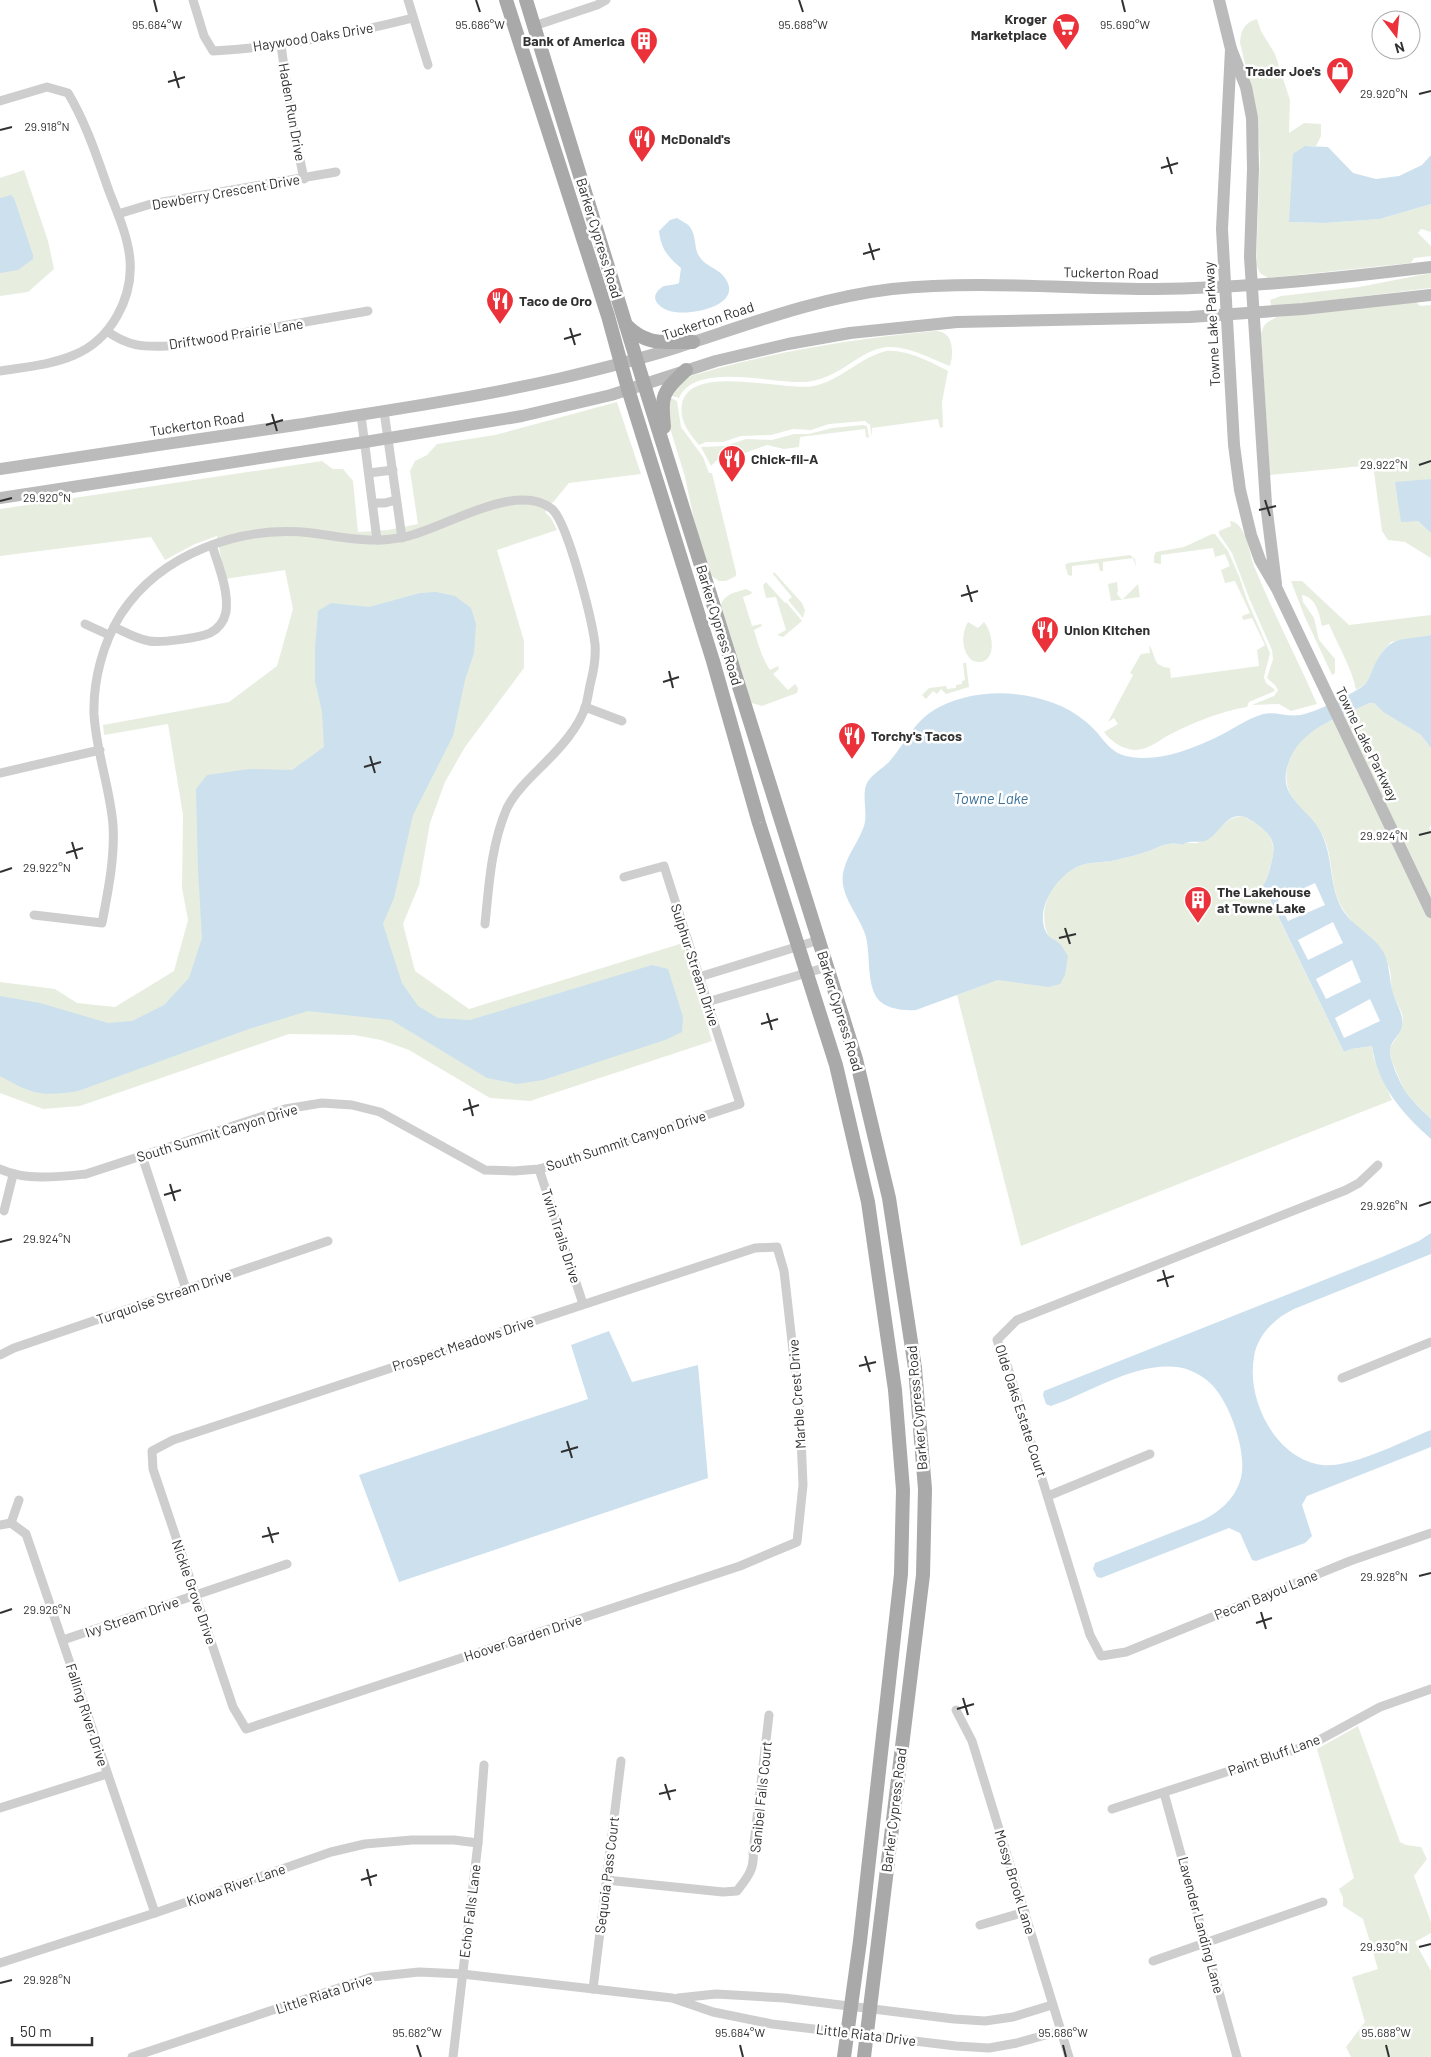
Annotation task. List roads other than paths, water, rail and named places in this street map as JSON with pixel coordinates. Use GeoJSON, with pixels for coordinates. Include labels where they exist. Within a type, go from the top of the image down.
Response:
{"type":"FeatureCollection","features":[{"type":"Feature","properties":{"kind":"main road","name":"Barker Cypress Road"},"geometry":{"type":"LineString","coordinates":[[506,0],[608,316],[628,389],[704,632],[759,823],[836,1065],[868,1202],[895,1390],[903,1490],[901,1574],[860,1941],[844,2057]]}},
{"type":"Feature","properties":{"kind":"main road"},"geometry":{"type":"LineString","coordinates":[[516,0],[522,16],[528,23],[534,26]]}},
{"type":"Feature","properties":{"kind":"main road","name":"Barker Cypress Road"},"geometry":{"type":"LineString","coordinates":[[526,0],[636,360],[856,1059],[889,1198],[915,1368],[925,1490],[923,1575],[868,2009],[864,2057]]}},
{"type":"Feature","properties":{"kind":"main road","name":"Towne Lake Parkway"},"geometry":{"type":"LineString","coordinates":[[1220,0],[1231,49],[1246,87],[1252,127],[1253,169],[1250,229],[1253,313],[1266,504],[1277,589]]}},
{"type":"Feature","properties":{"kind":"main road","name":"Towne Lake Parkway"},"geometry":{"type":"LineString","coordinates":[[1231,49],[1222,229],[1234,444],[1243,509],[1260,560],[1277,589],[1321,685],[1431,912]]}},
{"type":"Feature","properties":{"kind":"main road","name":"Tuckerton Road"},"geometry":{"type":"LineString","coordinates":[[0,469],[361,415],[516,388],[621,365],[793,309],[839,298],[892,290],[953,285],[1006,284],[1120,289],[1224,288],[1431,267]]}},
{"type":"Feature","properties":{"kind":"main road"},"geometry":{"type":"LineString","coordinates":[[0,498],[522,416],[611,395],[686,370],[788,344],[850,333],[957,322],[1303,310],[1431,295]]}},
{"type":"Feature","properties":{"kind":"main road"},"geometry":{"type":"LineString","coordinates":[[626,324],[635,334],[645,340],[693,342]]}},
{"type":"Feature","properties":{"kind":"main road"},"geometry":{"type":"LineString","coordinates":[[667,458],[662,402],[673,383],[686,370]]}},
{"type":"Feature","properties":{"kind":"main road"},"geometry":{"type":"LineString","coordinates":[[1243,509],[1266,504]]}},
{"type":"Feature","properties":{"kind":"main road"},"geometry":{"type":"LineString","coordinates":[[704,632],[723,667],[738,716],[747,716]]}},
{"type":"Feature","properties":{"kind":"main road"},"geometry":{"type":"LineString","coordinates":[[895,1390],[916,1390]]}},
{"type":"Feature","properties":{"kind":"main road"},"geometry":{"type":"LineString","coordinates":[[888,1695],[908,1697]]}},
{"type":"Feature","properties":{"kind":"street","name":"Haywood Oaks Drive"},"geometry":{"type":"LineString","coordinates":[[193,0],[204,36],[213,50],[281,45],[347,34],[413,18]]}},
{"type":"Feature","properties":{"kind":"street"},"geometry":{"type":"LineString","coordinates":[[408,0],[428,65]]}},
{"type":"Feature","properties":{"kind":"street"},"geometry":{"type":"LineString","coordinates":[[534,26],[597,5],[606,0]]}},
{"type":"Feature","properties":{"kind":"street","name":"Haden Run Drive"},"geometry":{"type":"LineString","coordinates":[[281,45],[291,117],[304,179]]}},
{"type":"Feature","properties":{"kind":"street"},"geometry":{"type":"LineString","coordinates":[[0,101],[47,87],[68,93],[81,115],[118,214],[130,260],[128,282],[122,306],[108,332],[76,355],[57,362],[0,371]]}},
{"type":"Feature","properties":{"kind":"street","name":"Dewberry Crescent Drive"},"geometry":{"type":"LineString","coordinates":[[118,214],[151,204],[336,172]]}},
{"type":"Feature","properties":{"kind":"street","name":"Driftwood Prairie Lane"},"geometry":{"type":"LineString","coordinates":[[108,332],[122,342],[142,347],[167,346],[368,311]]}},
{"type":"Feature","properties":{"kind":"street"},"geometry":{"type":"LineString","coordinates":[[384,411],[402,538]]}},
{"type":"Feature","properties":{"kind":"street"},"geometry":{"type":"LineString","coordinates":[[361,415],[377,540]]}},
{"type":"Feature","properties":{"kind":"street"},"geometry":{"type":"LineString","coordinates":[[369,473],[393,470]]}},
{"type":"Feature","properties":{"kind":"street"},"geometry":{"type":"LineString","coordinates":[[373,503],[385,503],[396,500]]}},
{"type":"Feature","properties":{"kind":"street"},"geometry":{"type":"LineString","coordinates":[[34,915],[102,923],[112,857],[113,827],[94,714],[100,662],[109,636],[132,599],[160,573],[192,552],[230,539],[285,532],[310,533],[352,540],[402,538],[420,533],[486,506],[520,501],[537,502],[551,509],[562,522],[592,620],[596,649],[593,674],[585,708],[577,723],[560,746],[519,790],[508,807],[492,856],[484,924]]}},
{"type":"Feature","properties":{"kind":"street"},"geometry":{"type":"LineString","coordinates":[[114,627],[140,639],[162,641],[209,633],[220,625],[226,613],[225,595],[212,545]]}},
{"type":"Feature","properties":{"kind":"street"},"geometry":{"type":"LineString","coordinates":[[85,624],[109,636]]}},
{"type":"Feature","properties":{"kind":"street"},"geometry":{"type":"LineString","coordinates":[[585,708],[622,721]]}},
{"type":"Feature","properties":{"kind":"street"},"geometry":{"type":"LineString","coordinates":[[0,773],[100,750]]}},
{"type":"Feature","properties":{"kind":"street","name":"Sulphur Stream Drive"},"geometry":{"type":"LineString","coordinates":[[624,878],[664,866],[740,1104]]}},
{"type":"Feature","properties":{"kind":"street"},"geometry":{"type":"LineString","coordinates":[[699,977],[819,940]]}},
{"type":"Feature","properties":{"kind":"street"},"geometry":{"type":"LineString","coordinates":[[707,1002],[827,967]]}},
{"type":"Feature","properties":{"kind":"street","name":"South Summit Canyon Drive"},"geometry":{"type":"LineString","coordinates":[[0,1169],[13,1175],[52,1177],[86,1174],[285,1109],[322,1103],[352,1105],[380,1112],[485,1170],[539,1169],[740,1104]]}},
{"type":"Feature","properties":{"kind":"street"},"geometry":{"type":"LineString","coordinates":[[142,1156],[186,1289]]}},
{"type":"Feature","properties":{"kind":"street","name":"Olde Oaks Estate Court"},"geometry":{"type":"LineString","coordinates":[[1101,1656],[1090,1635],[1008,1368],[997,1340],[1017,1320],[1346,1190],[1359,1184],[1378,1165]]}},
{"type":"Feature","properties":{"kind":"street","name":"Twin Trails Drive"},"geometry":{"type":"LineString","coordinates":[[539,1169],[583,1304]]}},
{"type":"Feature","properties":{"kind":"street"},"geometry":{"type":"LineString","coordinates":[[4,1210],[13,1175]]}},
{"type":"Feature","properties":{"kind":"street","name":"Turquoise Stream Drive"},"geometry":{"type":"LineString","coordinates":[[0,1355],[14,1348],[328,1241]]}},
{"type":"Feature","properties":{"kind":"street","name":"Prospect Meadows Drive"},"geometry":{"type":"LineString","coordinates":[[152,1451],[173,1440],[754,1248],[777,1247]]}},
{"type":"Feature","properties":{"kind":"street","name":"Marble Crest Drive"},"geometry":{"type":"LineString","coordinates":[[777,1247],[784,1271],[800,1413],[803,1485],[798,1542]]}},
{"type":"Feature","properties":{"kind":"street"},"geometry":{"type":"LineString","coordinates":[[1342,1378],[1431,1342]]}},
{"type":"Feature","properties":{"kind":"street","name":"Nickle Grove Drive"},"geometry":{"type":"LineString","coordinates":[[152,1451],[153,1468],[232,1707],[246,1729]]}},
{"type":"Feature","properties":{"kind":"street"},"geometry":{"type":"LineString","coordinates":[[1048,1496],[1150,1454]]}},
{"type":"Feature","properties":{"kind":"street"},"geometry":{"type":"LineString","coordinates":[[0,1525],[11,1524],[19,1500]]}},
{"type":"Feature","properties":{"kind":"street","name":"Falling River Drive"},"geometry":{"type":"LineString","coordinates":[[11,1524],[26,1534],[155,1913]]}},
{"type":"Feature","properties":{"kind":"street","name":"Pecan Bayou Lane"},"geometry":{"type":"LineString","coordinates":[[1101,1656],[1126,1652],[1350,1561],[1431,1533]]}},
{"type":"Feature","properties":{"kind":"street","name":"Hoover Garden Drive"},"geometry":{"type":"LineString","coordinates":[[246,1729],[731,1569],[798,1542]]}},
{"type":"Feature","properties":{"kind":"street","name":"Ivy Stream Drive"},"geometry":{"type":"LineString","coordinates":[[63,1640],[287,1564]]}},
{"type":"Feature","properties":{"kind":"street","name":"Paint Bluff Lane"},"geometry":{"type":"LineString","coordinates":[[1112,1809],[1312,1744],[1380,1707],[1431,1689]]}},
{"type":"Feature","properties":{"kind":"street","name":"Mossy Brook Lane"},"geometry":{"type":"LineString","coordinates":[[956,1710],[972,1741],[1068,2057]]}},
{"type":"Feature","properties":{"kind":"street","name":"Sanibel Falls Court"},"geometry":{"type":"LineString","coordinates":[[606,1880],[723,1892],[736,1891],[749,1876],[755,1862],[753,1852],[770,1715]]}},
{"type":"Feature","properties":{"kind":"street","name":"Sequoia Pass Court"},"geometry":{"type":"LineString","coordinates":[[594,1989],[621,1761]]}},
{"type":"Feature","properties":{"kind":"street","name":"Echo Falls Lane"},"geometry":{"type":"LineString","coordinates":[[453,2057],[478,1843],[484,1765]]}},
{"type":"Feature","properties":{"kind":"street"},"geometry":{"type":"LineString","coordinates":[[0,1808],[107,1774]]}},
{"type":"Feature","properties":{"kind":"street","name":"Lavender Landing Lane"},"geometry":{"type":"LineString","coordinates":[[1164,1793],[1237,2057]]}},
{"type":"Feature","properties":{"kind":"street","name":"Kiowa River Lane"},"geometry":{"type":"LineString","coordinates":[[0,1963],[155,1913],[330,1852],[365,1844],[412,1840],[454,1840],[478,1843]]}},
{"type":"Feature","properties":{"kind":"street"},"geometry":{"type":"LineString","coordinates":[[1153,1961],[1323,1902]]}},
{"type":"Feature","properties":{"kind":"street"},"geometry":{"type":"LineString","coordinates":[[980,1925],[1024,1912]]}},
{"type":"Feature","properties":{"kind":"street","name":"Little Riata Drive"},"geometry":{"type":"LineString","coordinates":[[132,2057],[372,1977],[419,1972],[462,1974],[672,1998],[722,2014],[772,2024],[989,2048],[1017,2043],[1060,2031]]}},
{"type":"Feature","properties":{"kind":"street","name":"Little Riata Drive"},"geometry":{"type":"LineString","coordinates":[[672,1998],[716,1994],[784,1998],[985,2021],[1013,2016],[1052,2005]]}},
{"type":"Feature","properties":{"kind":"water"},"geometry":{"type":"Polygon","coordinates":[[[1305,146],[1328,147],[1353,173],[1376,179],[1399,176],[1422,165],[1431,155],[1431,204],[1380,219],[1325,223],[1289,222],[1293,154],[1305,146]]]}},
{"type":"Feature","properties":{"kind":"water"},"geometry":{"type":"Polygon","coordinates":[[[11,195],[14,198],[33,259],[18,270],[0,273],[0,198],[11,195]]]}},
{"type":"Feature","properties":{"kind":"water"},"geometry":{"type":"Polygon","coordinates":[[[677,218],[690,227],[694,236],[697,253],[700,257],[705,263],[723,275],[729,287],[728,295],[722,301],[704,310],[683,313],[670,311],[661,307],[656,300],[657,292],[663,287],[679,283],[681,268],[666,252],[661,243],[659,231],[670,220],[677,218]]]}},
{"type":"Feature","properties":{"kind":"water"},"geometry":{"type":"Polygon","coordinates":[[[1431,479],[1431,533],[1418,521],[1401,522],[1395,482],[1431,479]]]}},
{"type":"Feature","properties":{"kind":"water"},"geometry":{"type":"Polygon","coordinates":[[[436,592],[455,596],[471,608],[476,624],[474,653],[465,680],[453,736],[413,815],[394,898],[383,924],[402,983],[418,1006],[438,1018],[470,1020],[652,965],[668,969],[683,1017],[682,1032],[665,1040],[543,1080],[517,1084],[487,1078],[391,1020],[308,1011],[249,1029],[78,1091],[55,1094],[37,1093],[20,1087],[0,1076],[0,996],[40,1003],[108,1023],[132,1021],[164,1005],[189,978],[202,938],[196,789],[207,775],[249,769],[292,770],[324,747],[322,712],[315,681],[318,611],[331,603],[369,607],[420,593],[436,592]]]}},
{"type":"Feature","properties":{"kind":"water","name":"Towne Lake"},"geometry":{"type":"Polygon","coordinates":[[[1431,635],[1431,748],[1421,735],[1383,712],[1374,703],[1369,703],[1330,721],[1306,736],[1290,758],[1286,782],[1292,797],[1314,822],[1324,839],[1335,889],[1342,909],[1352,921],[1375,941],[1384,953],[1402,1022],[1401,1029],[1390,1049],[1391,1059],[1405,1091],[1431,1119],[1431,1139],[1410,1119],[1393,1098],[1380,1074],[1372,1046],[1344,1052],[1263,885],[1267,879],[1273,857],[1272,840],[1258,825],[1250,819],[1241,816],[1231,818],[1207,840],[1188,842],[1182,845],[1169,844],[1115,860],[1082,865],[1065,875],[1051,892],[1043,912],[1043,923],[1047,934],[1060,944],[1068,956],[1065,975],[1060,984],[1049,987],[998,980],[916,1010],[900,1010],[890,1007],[880,1002],[877,998],[871,984],[865,934],[849,903],[843,886],[844,869],[864,826],[865,790],[868,781],[889,762],[913,729],[931,712],[948,703],[967,697],[988,694],[1030,696],[1069,710],[1092,727],[1108,746],[1121,754],[1141,758],[1160,757],[1199,745],[1263,714],[1300,715],[1323,707],[1363,686],[1385,648],[1391,644],[1404,639],[1431,635]]]}},
{"type":"Feature","properties":{"kind":"water"},"geometry":{"type":"Polygon","coordinates":[[[1431,1233],[1431,1254],[1294,1309],[1280,1317],[1268,1328],[1259,1341],[1254,1357],[1253,1374],[1260,1409],[1268,1425],[1278,1440],[1291,1452],[1306,1461],[1323,1465],[1348,1462],[1377,1453],[1431,1430],[1431,1447],[1307,1496],[1302,1505],[1312,1536],[1305,1543],[1256,1561],[1252,1560],[1240,1533],[1229,1528],[1101,1578],[1097,1577],[1093,1569],[1095,1563],[1201,1521],[1230,1500],[1240,1481],[1242,1470],[1240,1444],[1236,1429],[1224,1402],[1210,1383],[1190,1370],[1177,1367],[1145,1369],[1051,1406],[1046,1404],[1043,1395],[1044,1391],[1382,1257],[1419,1241],[1431,1233]]]}},
{"type":"Feature","properties":{"kind":"water"},"geometry":{"type":"Polygon","coordinates":[[[609,1331],[632,1382],[698,1365],[708,1478],[399,1582],[359,1475],[588,1399],[571,1345],[609,1331]]]}},
{"type":"Feature","properties":{"kind":"place","name":"Kroger Marketplace"},"geometry":{"type":"Point","coordinates":[1066,51]}},
{"type":"Feature","properties":{"kind":"place","name":"Bank of America"},"geometry":{"type":"Point","coordinates":[644,65]}},
{"type":"Feature","properties":{"kind":"place","name":"Trader Joe's"},"geometry":{"type":"Point","coordinates":[1340,95]}},
{"type":"Feature","properties":{"kind":"place","name":"McDonald's"},"geometry":{"type":"Point","coordinates":[642,163]}},
{"type":"Feature","properties":{"kind":"place","name":"Taco de Oro"},"geometry":{"type":"Point","coordinates":[500,325]}},
{"type":"Feature","properties":{"kind":"place","name":"Chick-fil-A"},"geometry":{"type":"Point","coordinates":[732,483]}},
{"type":"Feature","properties":{"kind":"place","name":"Union Kitchen"},"geometry":{"type":"Point","coordinates":[1045,654]}},
{"type":"Feature","properties":{"kind":"place","name":"Torchy's Tacos"},"geometry":{"type":"Point","coordinates":[852,760]}},
{"type":"Feature","properties":{"kind":"place","name":"The Lakehouse at Towne Lake"},"geometry":{"type":"Point","coordinates":[1198,924]}}]}
